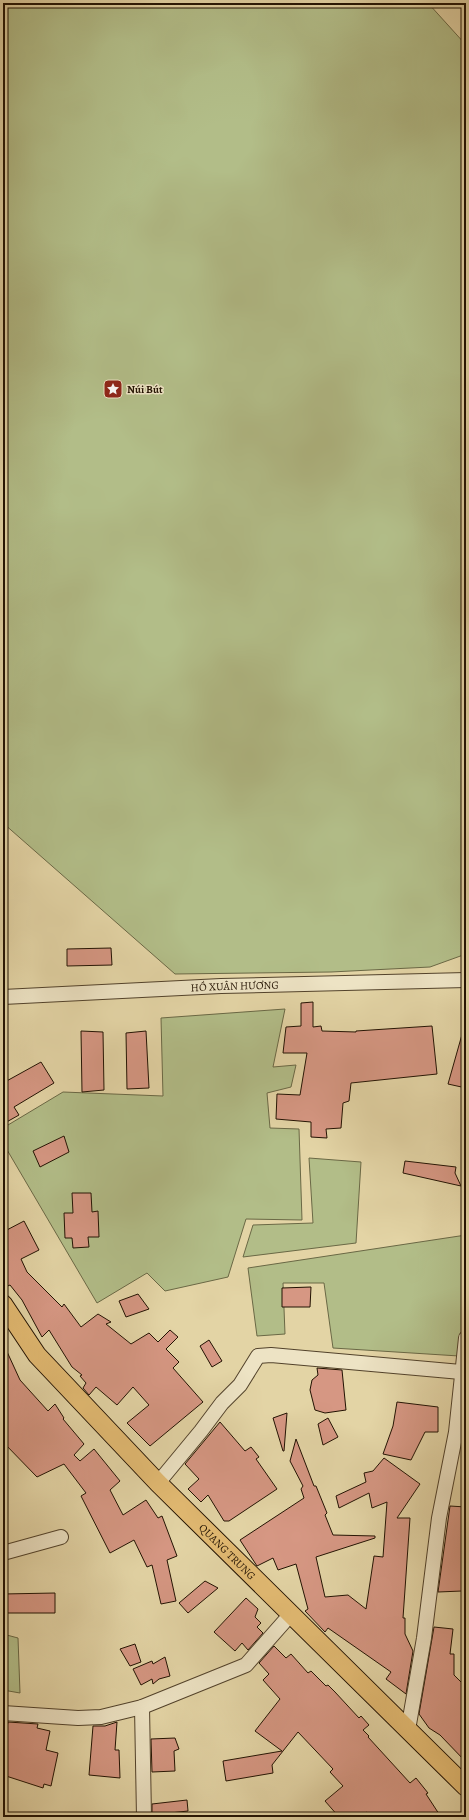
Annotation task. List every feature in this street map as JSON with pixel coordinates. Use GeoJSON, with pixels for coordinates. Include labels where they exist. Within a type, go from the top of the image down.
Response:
{"type":"FeatureCollection","features":[{"type":"Feature","properties":{"kind":"main road","name":"QUANG TRUNG"},"geometry":{"type":"LineString","coordinates":[[3,1304],[37,1355],[158,1483],[466,1787]]}},
{"type":"Feature","properties":{"kind":"street","name":"HỒ XUÂN HƯƠNG"},"geometry":{"type":"LineString","coordinates":[[3,996],[221,986],[466,980]]}},
{"type":"Feature","properties":{"kind":"street"},"geometry":{"type":"LineString","coordinates":[[408,1730],[424,1638],[439,1518],[456,1432],[461,1372],[466,1338]]}},
{"type":"Feature","properties":{"kind":"street"},"geometry":{"type":"LineString","coordinates":[[158,1483],[222,1403],[240,1385],[258,1356],[271,1355],[461,1372]]}},
{"type":"Feature","properties":{"kind":"street"},"geometry":{"type":"LineString","coordinates":[[3,1553],[61,1537]]}},
{"type":"Feature","properties":{"kind":"street"},"geometry":{"type":"LineString","coordinates":[[3,1713],[78,1718],[101,1717],[142,1707],[246,1666],[291,1614]]}},
{"type":"Feature","properties":{"kind":"street"},"geometry":{"type":"LineString","coordinates":[[142,1707],[144,1817]]}},
{"type":"Feature","properties":{"kind":"green space"},"geometry":{"type":"Polygon","coordinates":[[[3,3],[428,3],[466,45],[466,954],[430,967],[331,972],[175,974],[3,823],[3,3]]]}},
{"type":"Feature","properties":{"kind":"green space"},"geometry":{"type":"Polygon","coordinates":[[[285,1009],[273,1067],[296,1065],[291,1087],[267,1093],[270,1128],[299,1129],[302,1220],[246,1219],[228,1277],[165,1291],[147,1273],[97,1303],[3,1143],[3,1128],[63,1092],[163,1096],[161,1018],[285,1009]]]}},
{"type":"Feature","properties":{"kind":"green space"},"geometry":{"type":"Polygon","coordinates":[[[309,1158],[361,1162],[356,1243],[243,1257],[253,1225],[313,1223],[309,1158]]]}},
{"type":"Feature","properties":{"kind":"green space"},"geometry":{"type":"Polygon","coordinates":[[[466,1235],[466,1489],[463,1490],[459,1356],[333,1348],[324,1283],[283,1283],[285,1334],[257,1336],[248,1268],[466,1235]]]}},
{"type":"Feature","properties":{"kind":"green space"},"geometry":{"type":"Polygon","coordinates":[[[3,1634],[18,1638],[20,1693],[3,1690],[3,1634]]]}},
{"type":"Feature","properties":{"kind":"building"},"geometry":{"type":"Polygon","coordinates":[[[111,948],[112,965],[67,966],[67,949],[111,948]]]}},
{"type":"Feature","properties":{"kind":"building"},"geometry":{"type":"Polygon","coordinates":[[[313,1002],[313,1027],[321,1026],[322,1031],[356,1032],[432,1026],[437,1074],[351,1083],[349,1101],[343,1103],[341,1128],[326,1129],[327,1138],[311,1137],[311,1122],[276,1119],[277,1094],[300,1095],[307,1053],[283,1053],[286,1027],[301,1026],[301,1003],[313,1002]]]}},
{"type":"Feature","properties":{"kind":"building"},"geometry":{"type":"Polygon","coordinates":[[[81,1031],[103,1032],[104,1090],[82,1092],[81,1031]]]}},
{"type":"Feature","properties":{"kind":"building"},"geometry":{"type":"Polygon","coordinates":[[[146,1031],[149,1088],[127,1089],[126,1033],[146,1031]]]}},
{"type":"Feature","properties":{"kind":"building"},"geometry":{"type":"Polygon","coordinates":[[[463,1031],[466,1032],[466,1088],[448,1084],[463,1031]]]}},
{"type":"Feature","properties":{"kind":"building"},"geometry":{"type":"Polygon","coordinates":[[[41,1062],[54,1083],[14,1107],[19,1115],[3,1124],[3,1083],[41,1062]]]}},
{"type":"Feature","properties":{"kind":"building"},"geometry":{"type":"Polygon","coordinates":[[[64,1136],[69,1152],[40,1167],[33,1151],[64,1136]]]}},
{"type":"Feature","properties":{"kind":"building"},"geometry":{"type":"Polygon","coordinates":[[[405,1161],[456,1167],[455,1173],[461,1186],[403,1173],[405,1161]]]}},
{"type":"Feature","properties":{"kind":"building"},"geometry":{"type":"Polygon","coordinates":[[[72,1193],[91,1193],[92,1212],[98,1211],[99,1237],[88,1237],[89,1247],[73,1248],[72,1238],[65,1238],[64,1213],[73,1213],[72,1193]]]}},
{"type":"Feature","properties":{"kind":"building"},"geometry":{"type":"Polygon","coordinates":[[[24,1221],[39,1250],[21,1259],[27,1272],[62,1307],[64,1304],[81,1327],[98,1314],[111,1322],[106,1324],[131,1344],[149,1333],[158,1342],[170,1330],[178,1337],[166,1349],[179,1362],[173,1368],[203,1402],[150,1446],[127,1423],[149,1405],[133,1387],[117,1405],[96,1387],[89,1395],[83,1388],[86,1383],[80,1376],[82,1375],[72,1367],[49,1330],[42,1337],[22,1300],[10,1285],[3,1288],[3,1232],[24,1221]]]}},
{"type":"Feature","properties":{"kind":"building"},"geometry":{"type":"Polygon","coordinates":[[[311,1287],[310,1307],[282,1307],[282,1288],[311,1287]]]}},
{"type":"Feature","properties":{"kind":"building"},"geometry":{"type":"Polygon","coordinates":[[[138,1294],[149,1309],[126,1317],[119,1301],[138,1294]]]}},
{"type":"Feature","properties":{"kind":"building"},"geometry":{"type":"Polygon","coordinates":[[[209,1340],[222,1361],[212,1367],[200,1346],[209,1340]]]}},
{"type":"Feature","properties":{"kind":"building"},"geometry":{"type":"Polygon","coordinates":[[[3,1343],[20,1380],[48,1411],[55,1404],[64,1418],[63,1419],[84,1444],[74,1455],[80,1461],[94,1449],[120,1481],[110,1490],[123,1515],[146,1500],[158,1518],[162,1516],[177,1556],[167,1560],[176,1601],[161,1604],[152,1565],[147,1567],[134,1540],[110,1553],[81,1496],[86,1493],[64,1464],[37,1477],[3,1442],[3,1343]]]}},
{"type":"Feature","properties":{"kind":"building"},"geometry":{"type":"Polygon","coordinates":[[[317,1368],[342,1370],[346,1410],[325,1413],[315,1410],[310,1390],[312,1380],[318,1375],[317,1368]]]}},
{"type":"Feature","properties":{"kind":"building"},"geometry":{"type":"Polygon","coordinates":[[[397,1402],[438,1407],[438,1432],[425,1432],[411,1460],[383,1454],[393,1426],[397,1402]]]}},
{"type":"Feature","properties":{"kind":"building"},"geometry":{"type":"Polygon","coordinates":[[[287,1413],[284,1451],[283,1451],[273,1418],[287,1413]]]}},
{"type":"Feature","properties":{"kind":"building"},"geometry":{"type":"Polygon","coordinates":[[[328,1418],[338,1437],[323,1445],[318,1424],[328,1418]]]}},
{"type":"Feature","properties":{"kind":"building"},"geometry":{"type":"Polygon","coordinates":[[[220,1422],[245,1451],[251,1447],[259,1457],[256,1459],[277,1489],[229,1521],[224,1521],[208,1495],[201,1502],[188,1489],[199,1479],[185,1464],[220,1422]]]}},
{"type":"Feature","properties":{"kind":"building"},"geometry":{"type":"Polygon","coordinates":[[[296,1439],[314,1486],[316,1486],[327,1513],[325,1515],[333,1535],[375,1536],[375,1538],[316,1557],[325,1597],[348,1595],[366,1609],[374,1556],[383,1557],[387,1502],[372,1508],[369,1493],[339,1508],[336,1496],[366,1482],[364,1473],[373,1471],[384,1458],[420,1484],[397,1518],[410,1518],[403,1618],[405,1618],[405,1634],[413,1651],[406,1694],[386,1679],[391,1672],[328,1628],[325,1632],[305,1611],[308,1609],[296,1564],[278,1570],[273,1558],[257,1566],[240,1540],[304,1498],[301,1489],[303,1486],[290,1461],[296,1439]]]}},
{"type":"Feature","properties":{"kind":"building"},"geometry":{"type":"Polygon","coordinates":[[[450,1506],[466,1507],[466,1561],[462,1591],[438,1592],[450,1506]]]}},
{"type":"Feature","properties":{"kind":"building"},"geometry":{"type":"Polygon","coordinates":[[[205,1581],[218,1588],[188,1613],[179,1603],[205,1581]]]}},
{"type":"Feature","properties":{"kind":"building"},"geometry":{"type":"Polygon","coordinates":[[[55,1593],[55,1613],[3,1613],[3,1594],[55,1593]]]}},
{"type":"Feature","properties":{"kind":"building"},"geometry":{"type":"Polygon","coordinates":[[[246,1598],[258,1609],[255,1617],[261,1623],[257,1627],[263,1633],[248,1650],[242,1643],[235,1651],[214,1632],[246,1598]]]}},
{"type":"Feature","properties":{"kind":"building"},"geometry":{"type":"Polygon","coordinates":[[[434,1627],[453,1629],[450,1654],[454,1654],[454,1675],[466,1687],[466,1762],[440,1735],[429,1728],[419,1714],[434,1627]]]}},
{"type":"Feature","properties":{"kind":"building"},"geometry":{"type":"Polygon","coordinates":[[[135,1644],[141,1662],[130,1666],[120,1649],[135,1644]]]}},
{"type":"Feature","properties":{"kind":"building"},"geometry":{"type":"Polygon","coordinates":[[[274,1646],[286,1658],[291,1654],[308,1673],[311,1671],[326,1686],[328,1685],[359,1718],[361,1716],[369,1725],[363,1730],[369,1736],[368,1737],[410,1783],[416,1778],[428,1793],[426,1794],[441,1817],[370,1817],[367,1812],[360,1817],[339,1817],[325,1801],[343,1786],[330,1772],[333,1769],[298,1732],[272,1765],[273,1773],[226,1781],[223,1761],[282,1751],[255,1731],[280,1699],[263,1680],[269,1674],[259,1663],[274,1646]]]}},
{"type":"Feature","properties":{"kind":"building"},"geometry":{"type":"Polygon","coordinates":[[[165,1657],[170,1676],[159,1679],[153,1684],[152,1679],[141,1685],[133,1669],[152,1661],[153,1664],[165,1657]]]}},
{"type":"Feature","properties":{"kind":"building"},"geometry":{"type":"Polygon","coordinates":[[[8,1722],[38,1724],[37,1728],[50,1731],[46,1750],[58,1753],[51,1786],[44,1784],[43,1788],[3,1775],[3,1749],[8,1722]]]}},
{"type":"Feature","properties":{"kind":"building"},"geometry":{"type":"Polygon","coordinates":[[[117,1722],[115,1750],[119,1750],[120,1778],[89,1775],[93,1726],[105,1726],[117,1722]]]}},
{"type":"Feature","properties":{"kind":"building"},"geometry":{"type":"Polygon","coordinates":[[[175,1738],[179,1749],[174,1751],[175,1771],[152,1772],[151,1739],[175,1738]]]}},
{"type":"Feature","properties":{"kind":"building"},"geometry":{"type":"Polygon","coordinates":[[[187,1800],[188,1811],[152,1815],[152,1804],[187,1800]]]}},
{"type":"Feature","properties":{"kind":"place","name":"Núi Bút"},"geometry":{"type":"Point","coordinates":[113,389]}}]}
